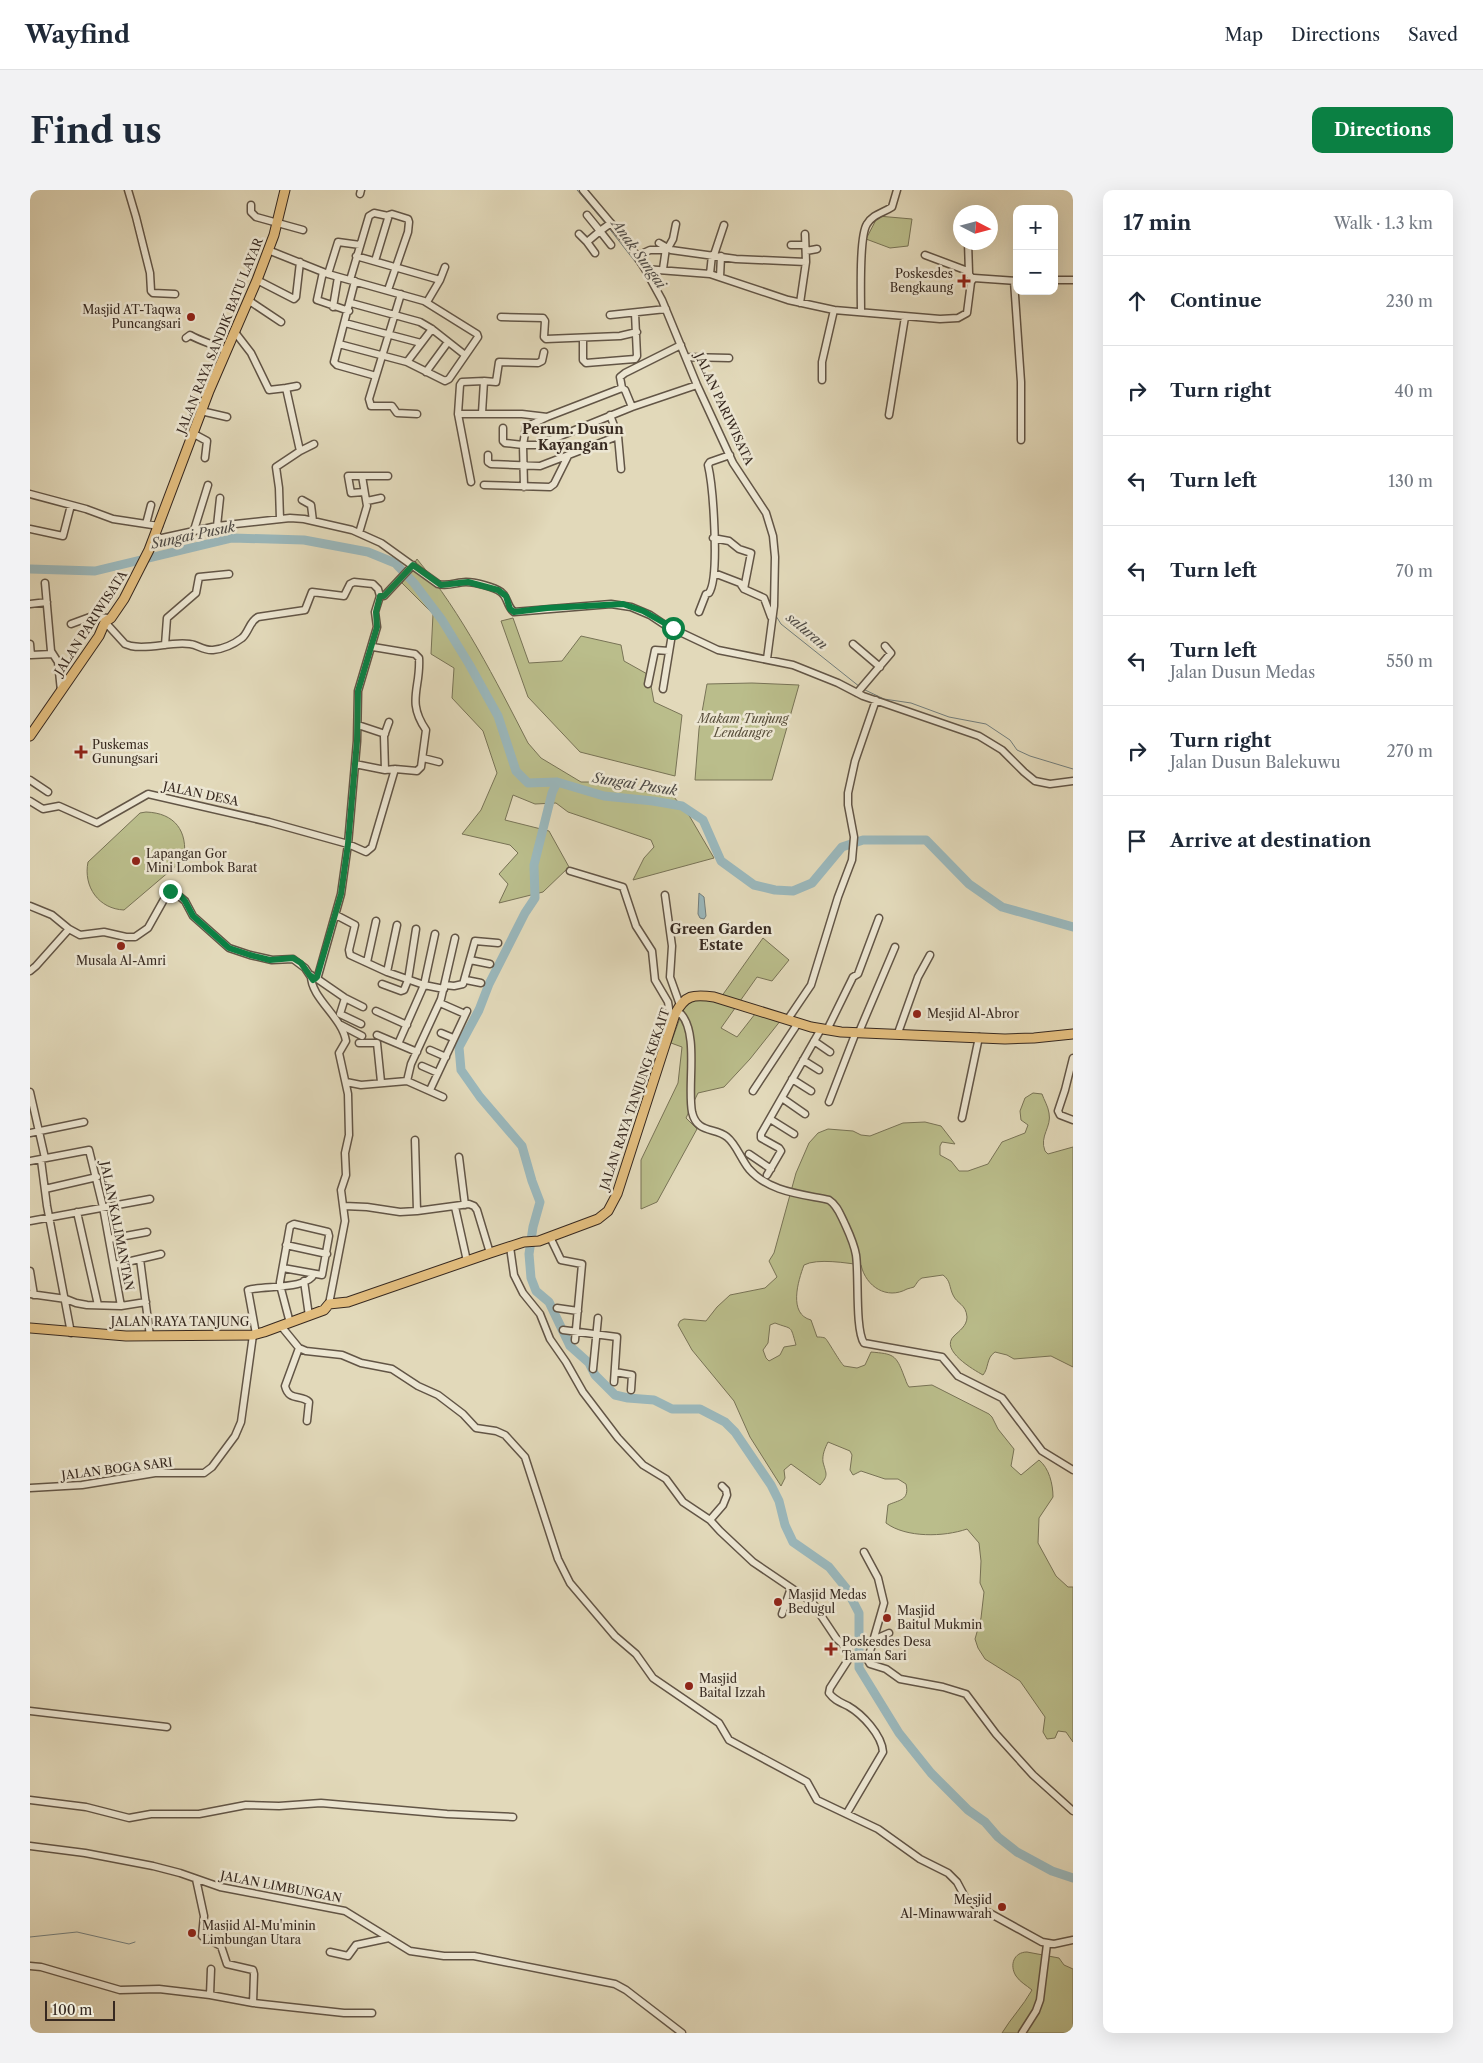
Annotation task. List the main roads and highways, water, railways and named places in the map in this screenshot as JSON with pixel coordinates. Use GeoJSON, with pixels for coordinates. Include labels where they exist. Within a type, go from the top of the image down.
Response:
{"type":"FeatureCollection","features":[{"type":"Feature","properties":{"kind":"main road","name":"JALAN RAYA SANDIK BATU LAYAR"},"geometry":{"type":"LineString","coordinates":[[151,545],[234,331],[257,280],[277,224],[285,190]]}},
{"type":"Feature","properties":{"kind":"main road","name":"JALAN PARIWISATA"},"geometry":{"type":"LineString","coordinates":[[30,736],[99,636],[141,568],[151,545]]}},
{"type":"Feature","properties":{"kind":"main road","name":"JALAN RAYA TANJUNG KEKAIT"},"geometry":{"type":"LineString","coordinates":[[528,1242],[598,1219],[610,1208],[623,1176],[675,1014],[680,1005],[692,996],[701,995],[824,1030],[979,1038],[1034,1038],[1073,1034]]}},
{"type":"Feature","properties":{"kind":"main road","name":"JALAN RAYA TANJUNG"},"geometry":{"type":"LineString","coordinates":[[30,1328],[150,1336],[255,1334],[324,1310],[329,1304],[348,1302],[490,1253],[528,1242]]}},
{"type":"Feature","properties":{"kind":"water"},"geometry":{"type":"Polygon","coordinates":[[[699,893],[704,897],[706,916],[704,919],[700,918],[698,914],[699,893]]]}},
{"type":"Feature","properties":{"kind":"waterway","name":"Anak Sungai"},"geometry":{"type":"LineString","coordinates":[[577,190],[606,224]]}},
{"type":"Feature","properties":{"kind":"waterway","name":"Anak Sungai"},"geometry":{"type":"LineString","coordinates":[[608,227],[644,273]]}},
{"type":"Feature","properties":{"kind":"waterway","name":"Sungai Pusuk"},"geometry":{"type":"LineString","coordinates":[[30,569],[95,571],[232,538],[304,540],[368,552],[395,563],[414,583],[442,620],[498,716],[516,771],[528,783],[557,782],[604,796],[682,806],[703,820],[721,861],[754,885],[775,890],[793,891],[812,883],[842,847],[863,840],[926,840],[969,884],[1002,907],[1073,927]]}},
{"type":"Feature","properties":{"kind":"waterway","name":"saluran"},"geometry":{"type":"LineString","coordinates":[[776,616],[781,624],[860,687]]}},
{"type":"Feature","properties":{"kind":"waterway","name":"saluran"},"geometry":{"type":"LineString","coordinates":[[863,689],[884,699],[911,703],[949,717],[986,724],[1010,740],[1017,750],[1030,756],[1073,769]]}},
{"type":"Feature","properties":{"kind":"waterway"},"geometry":{"type":"LineString","coordinates":[[557,782],[552,793],[534,865],[535,898],[525,913],[489,984],[479,1010],[459,1047],[461,1070],[480,1097],[522,1146],[540,1202],[533,1227],[529,1254],[531,1278],[536,1291],[549,1302],[570,1346],[589,1363],[595,1375],[615,1395],[654,1400],[672,1409],[700,1409],[725,1422],[735,1432],[771,1485],[779,1501],[785,1525],[793,1542],[829,1567],[846,1588],[859,1613],[859,1668],[899,1733],[931,1773],[968,1810],[985,1822],[998,1837],[1017,1852],[1052,1871],[1073,1878]]}},
{"type":"Feature","properties":{"kind":"waterway"},"geometry":{"type":"LineString","coordinates":[[30,1937],[77,1932],[129,1944],[135,1942]]}},
{"type":"Feature","properties":{"kind":"place","name":"Poskesdes Bengkaung"},"geometry":{"type":"Point","coordinates":[964,281]}},
{"type":"Feature","properties":{"kind":"place","name":"Masjid AT-Taqwa Puncangsari"},"geometry":{"type":"Point","coordinates":[191,317]}},
{"type":"Feature","properties":{"kind":"place","name":"Puskemas Gunungsari"},"geometry":{"type":"Point","coordinates":[81,752]}},
{"type":"Feature","properties":{"kind":"place","name":"Lapangan Gor Mini Lombok Barat"},"geometry":{"type":"Point","coordinates":[136,861]}},
{"type":"Feature","properties":{"kind":"place","name":"Musala Al-Amri"},"geometry":{"type":"Point","coordinates":[121,946]}},
{"type":"Feature","properties":{"kind":"place","name":"Mesjid Al-Abror"},"geometry":{"type":"Point","coordinates":[917,1014]}},
{"type":"Feature","properties":{"kind":"place","name":"Masjid Medas Bedugul"},"geometry":{"type":"Point","coordinates":[778,1602]}},
{"type":"Feature","properties":{"kind":"place","name":"Masjid Baitul Mukmin"},"geometry":{"type":"Point","coordinates":[887,1618]}},
{"type":"Feature","properties":{"kind":"place","name":"Poskesdes Desa Taman Sari"},"geometry":{"type":"Point","coordinates":[831,1649]}},
{"type":"Feature","properties":{"kind":"place","name":"Masjid Baital Izzah"},"geometry":{"type":"Point","coordinates":[689,1686]}},
{"type":"Feature","properties":{"kind":"place","name":"Mesjid Al-Minawwarah"},"geometry":{"type":"Point","coordinates":[1002,1907]}},
{"type":"Feature","properties":{"kind":"place","name":"Masjid Al-Mu'minin Limbungan Utara"},"geometry":{"type":"Point","coordinates":[192,1933]}},
{"type":"Feature","properties":{"kind":"district","name":"Perum. Dusun Kayangan"},"geometry":{"type":"Point","coordinates":[573,438]}},
{"type":"Feature","properties":{"kind":"district","name":"Green Garden Estate"},"geometry":{"type":"Point","coordinates":[721,938]}},
{"type":"Feature","properties":{"kind":"park label","name":"Makam Tunjung Lendangre"},"geometry":{"type":"Point","coordinates":[743,726]}}]}
